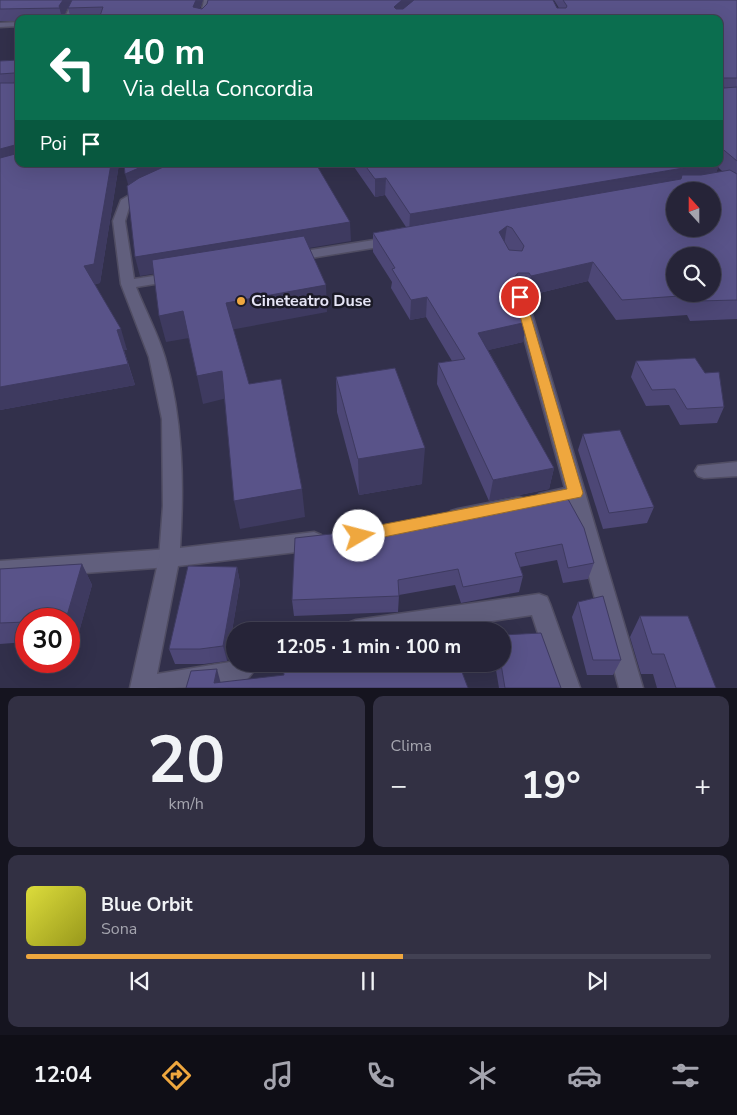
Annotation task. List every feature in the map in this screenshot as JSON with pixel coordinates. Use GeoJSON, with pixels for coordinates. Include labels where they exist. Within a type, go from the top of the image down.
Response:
{"type":"FeatureCollection","features":[{"type":"Feature","properties":{"kind":"street"},"geometry":{"type":"LineString","coordinates":[[69,15],[76,0]]}},
{"type":"Feature","properties":{"kind":"street"},"geometry":{"type":"LineString","coordinates":[[204,15],[206,0]]}},
{"type":"Feature","properties":{"kind":"street"},"geometry":{"type":"LineString","coordinates":[[0,25],[15,24]]}},
{"type":"Feature","properties":{"kind":"street"},"geometry":{"type":"LineString","coordinates":[[142,688],[169,558],[172,506],[170,419],[157,356],[128,284],[119,221],[124,202],[138,192],[156,184]]}},
{"type":"Feature","properties":{"kind":"street"},"geometry":{"type":"LineString","coordinates":[[276,260],[407,239]]}},
{"type":"Feature","properties":{"kind":"street"},"geometry":{"type":"LineString","coordinates":[[128,284],[182,275]]}},
{"type":"Feature","properties":{"kind":"street"},"geometry":{"type":"LineString","coordinates":[[520,297],[631,688]]}},
{"type":"Feature","properties":{"kind":"street"},"geometry":{"type":"LineString","coordinates":[[704,471],[737,469]]}},
{"type":"Feature","properties":{"kind":"street"},"geometry":{"type":"LineString","coordinates":[[442,520],[576,493]]}},
{"type":"Feature","properties":{"kind":"street"},"geometry":{"type":"LineString","coordinates":[[0,570],[169,558],[330,539]]}},
{"type":"Feature","properties":{"kind":"street"},"geometry":{"type":"LineString","coordinates":[[417,622],[539,604],[568,688]]}},
{"type":"Feature","properties":{"kind":"street"},"geometry":{"type":"LineString","coordinates":[[146,688],[236,672]]}},
{"type":"Feature","properties":{"kind":"building"},"geometry":{"type":"Polygon","coordinates":[[[0,0],[63,0],[59,6],[60,8],[0,9],[0,0]]]}},
{"type":"Feature","properties":{"kind":"building"},"geometry":{"type":"Polygon","coordinates":[[[72,0],[196,0],[193,7],[202,9],[208,0],[402,0],[394,7],[396,9],[403,9],[414,0],[553,0],[557,8],[566,8],[567,6],[563,0],[737,0],[737,78],[723,79],[723,15],[100,15],[103,7],[68,8],[72,0]]]}},
{"type":"Feature","properties":{"kind":"building"},"geometry":{"type":"Polygon","coordinates":[[[15,60],[15,74],[0,74],[0,61],[15,60]]]}},
{"type":"Feature","properties":{"kind":"building"},"geometry":{"type":"Polygon","coordinates":[[[15,79],[15,145],[0,149],[0,83],[14,83],[15,79]]]}},
{"type":"Feature","properties":{"kind":"building"},"geometry":{"type":"Polygon","coordinates":[[[723,84],[724,88],[737,87],[737,161],[723,149],[723,84]]]}},
{"type":"Feature","properties":{"kind":"building"},"geometry":{"type":"Polygon","coordinates":[[[15,154],[15,167],[110,167],[94,264],[84,266],[121,329],[117,330],[128,364],[0,387],[0,158],[15,154]]]}},
{"type":"Feature","properties":{"kind":"building"},"geometry":{"type":"Polygon","coordinates":[[[124,167],[141,167],[125,174],[124,167]]]}},
{"type":"Feature","properties":{"kind":"building"},"geometry":{"type":"Polygon","coordinates":[[[163,167],[318,167],[350,222],[135,257],[127,186],[139,178],[163,167]]]}},
{"type":"Feature","properties":{"kind":"building"},"geometry":{"type":"Polygon","coordinates":[[[366,167],[689,167],[410,214],[386,178],[375,179],[366,167]]]}},
{"type":"Feature","properties":{"kind":"building"},"geometry":{"type":"Polygon","coordinates":[[[730,170],[737,174],[737,300],[721,300],[721,247],[666,247],[666,297],[622,300],[593,262],[531,276],[529,273],[518,273],[515,276],[515,280],[511,281],[518,289],[527,322],[478,333],[554,468],[493,480],[438,363],[465,359],[427,297],[411,300],[392,269],[395,268],[373,233],[681,179],[682,175],[701,175],[730,170]],[[507,226],[499,232],[509,250],[522,251],[524,246],[512,228],[507,226]]]}},
{"type":"Feature","properties":{"kind":"building"},"geometry":{"type":"Polygon","coordinates":[[[304,236],[326,285],[226,303],[249,384],[281,379],[302,489],[234,501],[222,371],[197,376],[183,311],[159,316],[152,260],[304,236]]]}},
{"type":"Feature","properties":{"kind":"building"},"geometry":{"type":"Polygon","coordinates":[[[695,358],[705,373],[719,372],[724,407],[687,409],[675,389],[652,390],[636,361],[695,358]]]}},
{"type":"Feature","properties":{"kind":"building"},"geometry":{"type":"Polygon","coordinates":[[[395,368],[425,448],[358,459],[336,377],[395,368]]]}},
{"type":"Feature","properties":{"kind":"building"},"geometry":{"type":"Polygon","coordinates":[[[620,430],[654,507],[609,513],[583,434],[620,430]]]}},
{"type":"Feature","properties":{"kind":"building"},"geometry":{"type":"Polygon","coordinates":[[[563,490],[584,528],[594,563],[568,568],[562,544],[515,553],[523,576],[463,587],[458,569],[398,580],[399,596],[292,600],[295,538],[385,528],[504,509],[501,503],[563,490]]]}},
{"type":"Feature","properties":{"kind":"building"},"geometry":{"type":"Polygon","coordinates":[[[82,564],[69,608],[15,608],[15,622],[0,623],[0,569],[82,564]]]}},
{"type":"Feature","properties":{"kind":"building"},"geometry":{"type":"Polygon","coordinates":[[[188,566],[237,567],[223,646],[200,649],[169,649],[188,566]]]}},
{"type":"Feature","properties":{"kind":"building"},"geometry":{"type":"Polygon","coordinates":[[[603,596],[621,660],[593,660],[578,602],[603,596]]]}},
{"type":"Feature","properties":{"kind":"building"},"geometry":{"type":"Polygon","coordinates":[[[640,616],[688,616],[716,688],[676,688],[664,654],[652,654],[640,616]]]}},
{"type":"Feature","properties":{"kind":"building"},"geometry":{"type":"Polygon","coordinates":[[[541,633],[561,688],[505,688],[502,672],[511,672],[511,635],[541,633]]]}},
{"type":"Feature","properties":{"kind":"building"},"geometry":{"type":"Polygon","coordinates":[[[217,669],[214,683],[284,675],[284,672],[462,672],[468,688],[186,688],[191,671],[217,669]]]}},
{"type":"Feature","properties":{"kind":"place","name":"Cineteatro Duse"},"geometry":{"type":"Point","coordinates":[241,301]}},
{"type":"Feature","properties":{"kind":"route"},"geometry":{"type":"LineString","coordinates":[[359,536],[576,493],[520,297]]}}]}
